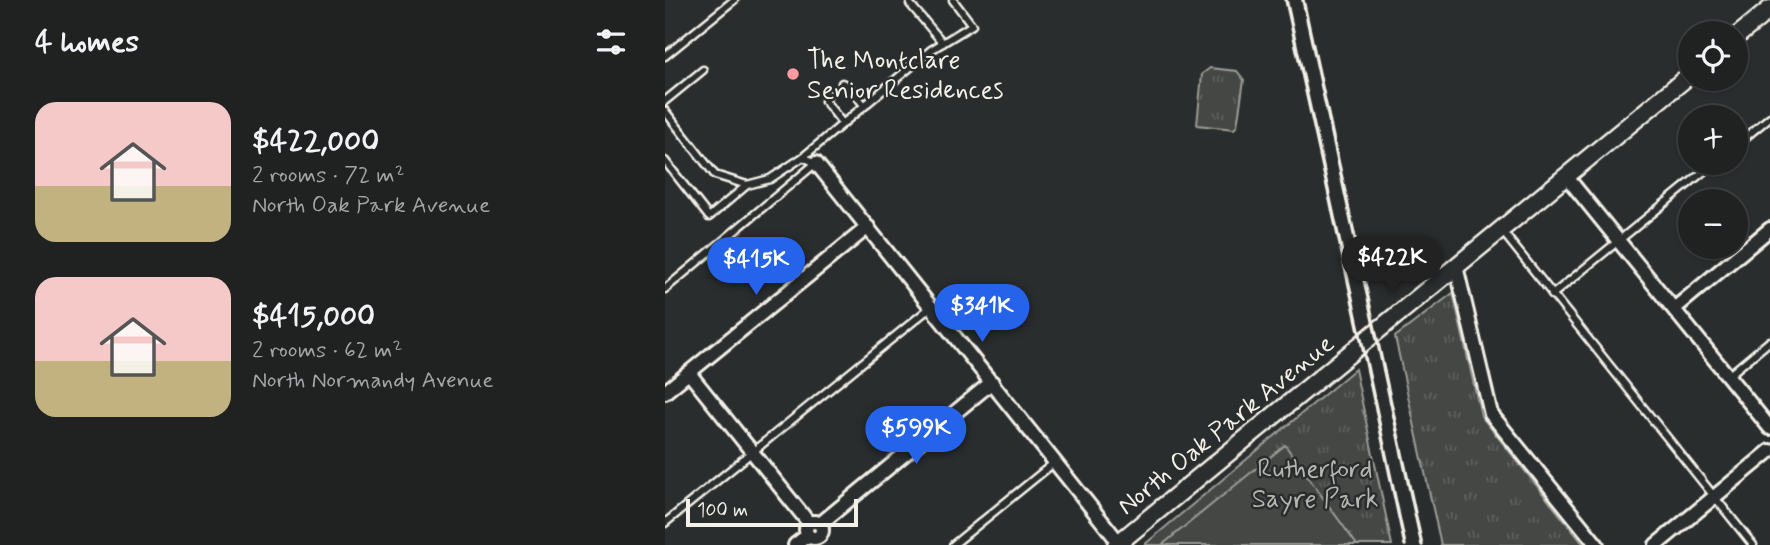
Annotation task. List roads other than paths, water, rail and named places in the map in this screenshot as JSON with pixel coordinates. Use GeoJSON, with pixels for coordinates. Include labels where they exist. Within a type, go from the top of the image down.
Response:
{"type":"FeatureCollection","features":[{"type":"Feature","properties":{"kind":"street"},"geometry":{"type":"LineString","coordinates":[[1748,27],[1770,10]]}},
{"type":"Feature","properties":{"kind":"street","name":"North Oak Park Avenue"},"geometry":{"type":"LineString","coordinates":[[1119,544],[1678,85]]}},
{"type":"Feature","properties":{"kind":"street"},"geometry":{"type":"LineString","coordinates":[[816,163],[1119,544]]}},
{"type":"Feature","properties":{"kind":"street"},"geometry":{"type":"LineString","coordinates":[[1566,176],[1770,428]]}},
{"type":"Feature","properties":{"kind":"street"},"geometry":{"type":"LineString","coordinates":[[665,392],[868,227]]}},
{"type":"Feature","properties":{"kind":"street"},"geometry":{"type":"LineString","coordinates":[[1674,309],[1770,229]]}},
{"type":"Feature","properties":{"kind":"street"},"geometry":{"type":"LineString","coordinates":[[1456,266],[1491,414],[1597,545]]}},
{"type":"Feature","properties":{"kind":"street"},"geometry":{"type":"LineString","coordinates":[[689,373],[817,532]]}},
{"type":"Feature","properties":{"kind":"street"},"geometry":{"type":"LineString","coordinates":[[795,545],[817,532],[992,382]]}},
{"type":"Feature","properties":{"kind":"street"},"geometry":{"type":"LineString","coordinates":[[1656,545],[1770,451]]}},
{"type":"Feature","properties":{"kind":"lane"},"geometry":{"type":"LineString","coordinates":[[665,56],[734,0]]}},
{"type":"Feature","properties":{"kind":"lane"},"geometry":{"type":"LineString","coordinates":[[665,161],[709,217],[747,185],[770,179],[803,157],[931,50],[972,25],[953,0]]}},
{"type":"Feature","properties":{"kind":"lane"},"geometry":{"type":"LineString","coordinates":[[910,4],[943,43]]}},
{"type":"Feature","properties":{"kind":"lane"},"geometry":{"type":"LineString","coordinates":[[665,101],[703,70]]}},
{"type":"Feature","properties":{"kind":"lane"},"geometry":{"type":"LineString","coordinates":[[842,83],[847,85],[865,106]]}},
{"type":"Feature","properties":{"kind":"lane"},"geometry":{"type":"LineString","coordinates":[[828,94],[825,101],[843,124]]}},
{"type":"Feature","properties":{"kind":"lane"},"geometry":{"type":"LineString","coordinates":[[665,111],[715,175],[747,185]]}},
{"type":"Feature","properties":{"kind":"lane"},"geometry":{"type":"LineString","coordinates":[[1748,135],[1770,117]]}},
{"type":"Feature","properties":{"kind":"lane"},"geometry":{"type":"LineString","coordinates":[[665,289],[816,163],[803,157]]}},
{"type":"Feature","properties":{"kind":"lane"},"geometry":{"type":"LineString","coordinates":[[1552,295],[1699,175]]}},
{"type":"Feature","properties":{"kind":"lane"},"geometry":{"type":"LineString","coordinates":[[1500,230],[1753,545]]}},
{"type":"Feature","properties":{"kind":"lane"},"geometry":{"type":"LineString","coordinates":[[665,523],[931,307]]}},
{"type":"Feature","properties":{"kind":"lane"},"geometry":{"type":"LineString","coordinates":[[1728,376],[1770,341]]}},
{"type":"Feature","properties":{"kind":"lane"},"geometry":{"type":"LineString","coordinates":[[953,545],[1055,462]]}},
{"type":"Feature","properties":{"kind":"railway"},"geometry":{"type":"LineString","coordinates":[[1286,0],[1405,545]]}},
{"type":"Feature","properties":{"kind":"railway"},"geometry":{"type":"LineString","coordinates":[[1303,0],[1422,545]]}},
{"type":"Feature","properties":{"kind":"place","name":"The Montclare Senior Residences"},"geometry":{"type":"Point","coordinates":[793,74]}},
{"type":"Feature","properties":{"kind":"park label","name":"Rutherford Sayre Park"},"geometry":{"type":"Point","coordinates":[1315,483]}}]}
